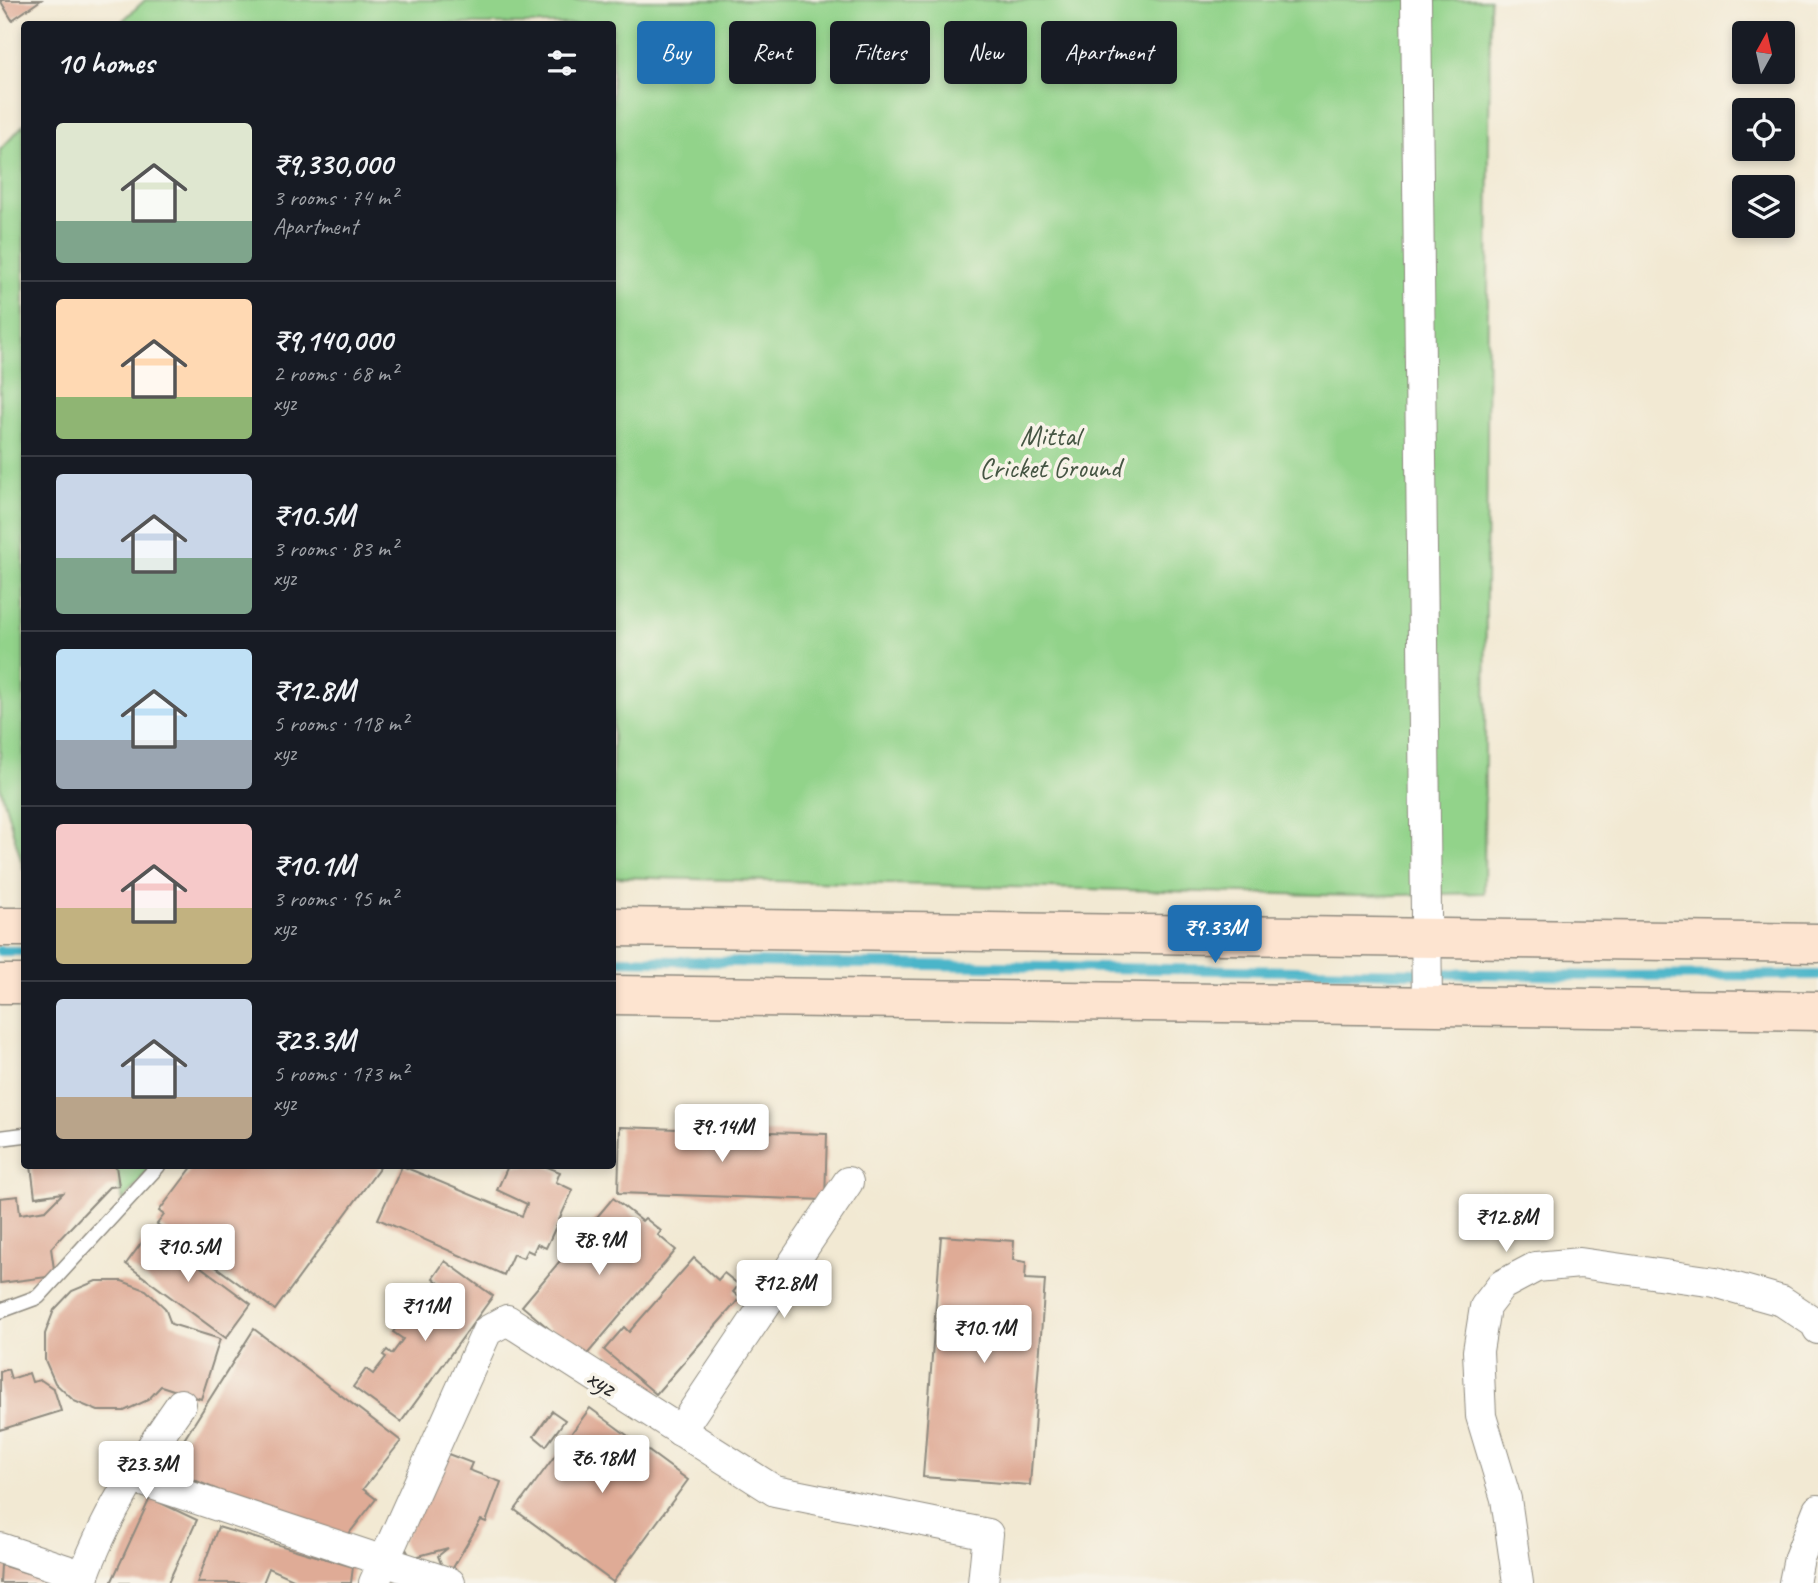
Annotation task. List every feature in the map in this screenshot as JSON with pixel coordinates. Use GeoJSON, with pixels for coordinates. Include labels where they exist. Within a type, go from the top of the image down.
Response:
{"type":"FeatureCollection","features":[{"type":"Feature","properties":{"kind":"street"},"geometry":{"type":"LineString","coordinates":[[1416,0],[1427,998]]}},
{"type":"Feature","properties":{"kind":"street"},"geometry":{"type":"LineString","coordinates":[[0,927],[21,927]]}},
{"type":"Feature","properties":{"kind":"street"},"geometry":{"type":"LineString","coordinates":[[616,927],[1426,947],[1818,943]]}},
{"type":"Feature","properties":{"kind":"street"},"geometry":{"type":"LineString","coordinates":[[0,984],[21,984]]}},
{"type":"Feature","properties":{"kind":"street"},"geometry":{"type":"LineString","coordinates":[[616,995],[1427,998],[1818,1011]]}},
{"type":"Feature","properties":{"kind":"street"},"geometry":{"type":"LineString","coordinates":[[680,1431],[848,1182]]}},
{"type":"Feature","properties":{"kind":"street"},"geometry":{"type":"LineString","coordinates":[[1518,1583],[1506,1499],[1481,1416],[1480,1340],[1485,1307],[1502,1284],[1536,1267],[1580,1263],[1701,1280],[1782,1301],[1815,1323],[1818,1329]]}},
{"type":"Feature","properties":{"kind":"street","name":"xyz"},"geometry":{"type":"LineString","coordinates":[[379,1572],[486,1331],[507,1320],[775,1491],[988,1534],[983,1583]]}},
{"type":"Feature","properties":{"kind":"street"},"geometry":{"type":"LineString","coordinates":[[0,1548],[83,1580],[92,1551],[131,1477],[181,1404]]}},
{"type":"Feature","properties":{"kind":"street"},"geometry":{"type":"LineString","coordinates":[[131,1477],[379,1572],[450,1583]]}},
{"type":"Feature","properties":{"kind":"street"},"geometry":{"type":"LineString","coordinates":[[1794,1583],[1799,1558],[1818,1510]]}},
{"type":"Feature","properties":{"kind":"lane"},"geometry":{"type":"LineString","coordinates":[[0,1138],[21,1135]]}},
{"type":"Feature","properties":{"kind":"lane"},"geometry":{"type":"LineString","coordinates":[[0,1311],[38,1297],[155,1169]]}},
{"type":"Feature","properties":{"kind":"green space","name":"Mittal Cricket Ground"},"geometry":{"type":"Polygon","coordinates":[[[145,0],[1490,0],[1484,893],[1357,896],[616,877],[616,21],[122,21],[145,0]]]}},
{"type":"Feature","properties":{"kind":"green space"},"geometry":{"type":"Polygon","coordinates":[[[21,127],[21,860],[0,786],[0,150],[21,127]]]}},
{"type":"Feature","properties":{"kind":"green space"},"geometry":{"type":"Polygon","coordinates":[[[114,1169],[149,1169],[123,1201],[114,1169]]]}},
{"type":"Feature","properties":{"kind":"building"},"geometry":{"type":"Polygon","coordinates":[[[0,0],[41,0],[12,20],[0,0]]]}},
{"type":"Feature","properties":{"kind":"building"},"geometry":{"type":"Polygon","coordinates":[[[620,1127],[827,1134],[825,1200],[618,1193],[620,1127]]]}},
{"type":"Feature","properties":{"kind":"building"},"geometry":{"type":"Polygon","coordinates":[[[31,1169],[116,1169],[119,1186],[109,1187],[51,1248],[55,1276],[0,1283],[0,1198],[18,1196],[20,1214],[46,1210],[63,1193],[35,1197],[31,1169]]]}},
{"type":"Feature","properties":{"kind":"building"},"geometry":{"type":"Polygon","coordinates":[[[191,1169],[379,1169],[275,1310],[157,1224],[164,1215],[159,1211],[191,1169]]]}},
{"type":"Feature","properties":{"kind":"building"},"geometry":{"type":"Polygon","coordinates":[[[401,1169],[409,1169],[522,1216],[527,1204],[497,1190],[507,1169],[552,1169],[560,1172],[556,1182],[573,1190],[546,1248],[537,1244],[533,1253],[527,1250],[523,1258],[513,1254],[504,1275],[378,1219],[401,1169]]]}},
{"type":"Feature","properties":{"kind":"building"},"geometry":{"type":"Polygon","coordinates":[[[613,1198],[642,1221],[645,1218],[661,1231],[658,1235],[676,1250],[584,1358],[522,1306],[613,1198]]]}},
{"type":"Feature","properties":{"kind":"building"},"geometry":{"type":"Polygon","coordinates":[[[151,1230],[251,1304],[226,1338],[126,1264],[151,1230]]]}},
{"type":"Feature","properties":{"kind":"building"},"geometry":{"type":"Polygon","coordinates":[[[941,1236],[1014,1241],[1013,1260],[1026,1262],[1025,1279],[1045,1280],[1030,1485],[923,1477],[941,1236]]]}},
{"type":"Feature","properties":{"kind":"building"},"geometry":{"type":"Polygon","coordinates":[[[694,1258],[718,1280],[724,1273],[739,1285],[733,1292],[740,1298],[656,1394],[604,1350],[624,1327],[629,1332],[694,1258]]]}},
{"type":"Feature","properties":{"kind":"building"},"geometry":{"type":"Polygon","coordinates":[[[445,1261],[493,1296],[401,1422],[353,1387],[366,1369],[373,1374],[386,1357],[383,1355],[387,1350],[392,1354],[403,1339],[393,1332],[412,1307],[419,1312],[440,1284],[433,1278],[445,1261]]]}},
{"type":"Feature","properties":{"kind":"building"},"geometry":{"type":"Polygon","coordinates":[[[96,1281],[122,1281],[146,1290],[165,1308],[171,1324],[220,1339],[201,1399],[161,1386],[148,1400],[124,1411],[98,1411],[74,1401],[55,1383],[45,1360],[45,1334],[54,1310],[72,1291],[96,1281]]]}},
{"type":"Feature","properties":{"kind":"building"},"geometry":{"type":"Polygon","coordinates":[[[254,1329],[401,1441],[363,1489],[376,1499],[344,1540],[326,1536],[166,1468],[254,1329]]]}},
{"type":"Feature","properties":{"kind":"building"},"geometry":{"type":"Polygon","coordinates":[[[8,1369],[11,1379],[29,1373],[32,1382],[41,1380],[54,1389],[61,1411],[0,1430],[0,1372],[8,1369]]]}},
{"type":"Feature","properties":{"kind":"building"},"geometry":{"type":"Polygon","coordinates":[[[590,1408],[688,1480],[613,1582],[515,1510],[590,1408]]]}},
{"type":"Feature","properties":{"kind":"building"},"geometry":{"type":"Polygon","coordinates":[[[552,1411],[565,1420],[546,1446],[534,1436],[552,1411]]]}},
{"type":"Feature","properties":{"kind":"building"},"geometry":{"type":"Polygon","coordinates":[[[448,1454],[472,1463],[469,1470],[501,1482],[486,1522],[481,1520],[447,1578],[438,1556],[448,1548],[411,1558],[402,1542],[448,1454]]]}},
{"type":"Feature","properties":{"kind":"building"},"geometry":{"type":"Polygon","coordinates":[[[150,1498],[197,1520],[168,1583],[111,1583],[150,1498]]]}},
{"type":"Feature","properties":{"kind":"building"},"geometry":{"type":"Polygon","coordinates":[[[218,1527],[353,1567],[351,1583],[297,1583],[298,1581],[269,1568],[263,1583],[197,1583],[218,1527]]]}},
{"type":"Feature","properties":{"kind":"building"},"geometry":{"type":"Polygon","coordinates":[[[1,1565],[50,1580],[49,1583],[0,1583],[1,1565]]]}},
{"type":"Feature","properties":{"kind":"waterway"},"geometry":{"type":"LineString","coordinates":[[0,951],[21,951]]}},
{"type":"Feature","properties":{"kind":"waterway"},"geometry":{"type":"LineString","coordinates":[[616,960],[1603,976],[1818,975]]}}]}
